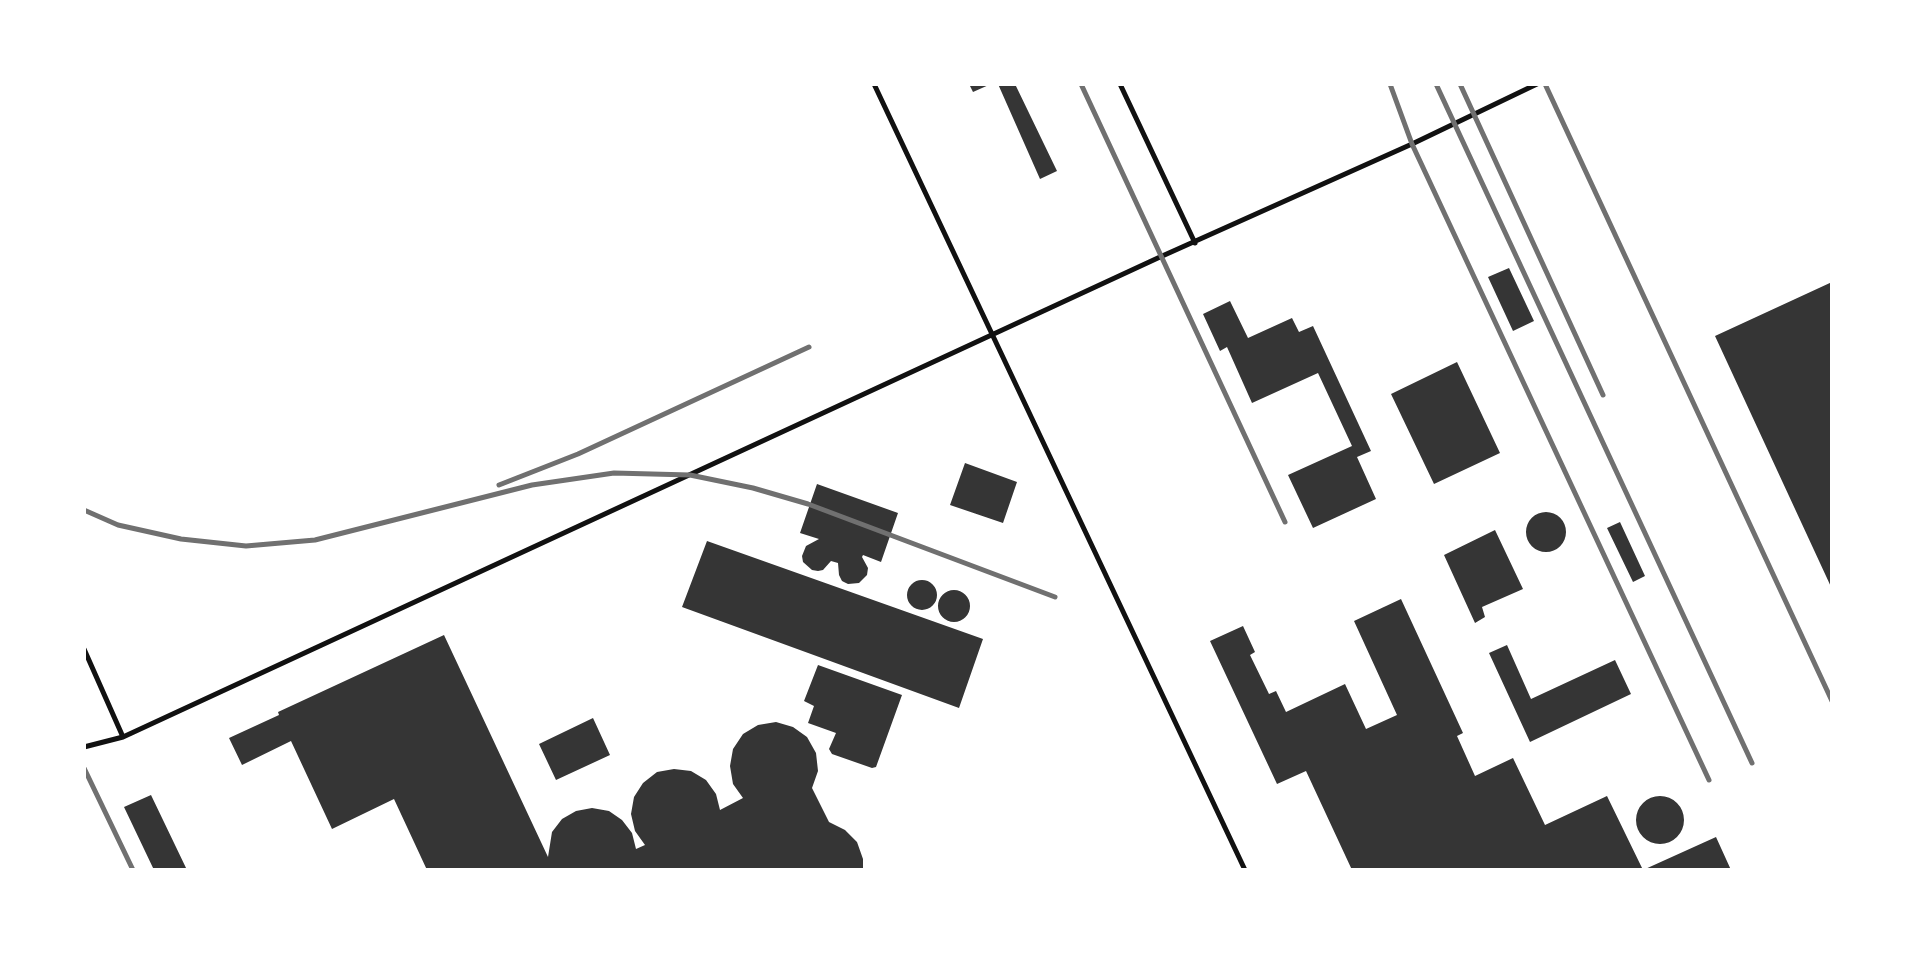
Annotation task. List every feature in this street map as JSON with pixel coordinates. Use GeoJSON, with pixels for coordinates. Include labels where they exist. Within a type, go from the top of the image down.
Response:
{"type":"FeatureCollection","features":[{"type":"Feature","properties":{"kind":"lane"},"geometry":{"type":"LineString","coordinates":[[874,84],[1245,870]]}},
{"type":"Feature","properties":{"kind":"lane"},"geometry":{"type":"LineString","coordinates":[[1120,84],[1195,243]]}},
{"type":"Feature","properties":{"kind":"lane"},"geometry":{"type":"LineString","coordinates":[[84,747],[123,737],[1537,84]]}},
{"type":"Feature","properties":{"kind":"lane"},"geometry":{"type":"LineString","coordinates":[[84,649],[123,737]]}},
{"type":"Feature","properties":{"kind":"building"},"geometry":{"type":"Polygon","coordinates":[[[969,84],[991,84],[973,92],[969,84]]]}},
{"type":"Feature","properties":{"kind":"building"},"geometry":{"type":"Polygon","coordinates":[[[998,84],[1015,84],[1057,171],[1040,179],[998,84]]]}},
{"type":"Feature","properties":{"kind":"building"},"geometry":{"type":"Polygon","coordinates":[[[1509,268],[1534,321],[1513,331],[1488,277],[1509,268]]]}},
{"type":"Feature","properties":{"kind":"building"},"geometry":{"type":"Polygon","coordinates":[[[1832,282],[1832,589],[1715,336],[1832,282]]]}},
{"type":"Feature","properties":{"kind":"building"},"geometry":{"type":"Polygon","coordinates":[[[1230,301],[1248,338],[1292,318],[1299,332],[1313,326],[1371,451],[1357,457],[1376,499],[1313,528],[1288,475],[1352,446],[1318,373],[1252,403],[1227,347],[1220,351],[1203,314],[1230,301]]]}},
{"type":"Feature","properties":{"kind":"building"},"geometry":{"type":"Polygon","coordinates":[[[1457,362],[1500,453],[1434,484],[1391,394],[1457,362]]]}},
{"type":"Feature","properties":{"kind":"building"},"geometry":{"type":"Polygon","coordinates":[[[965,463],[1017,482],[1003,523],[950,505],[965,463]]]}},
{"type":"Feature","properties":{"kind":"building"},"geometry":{"type":"Polygon","coordinates":[[[817,484],[898,513],[881,562],[863,555],[868,568],[867,575],[859,583],[848,584],[842,581],[838,563],[831,561],[823,570],[818,571],[812,570],[803,562],[806,546],[819,539],[800,533],[817,484]]]}},
{"type":"Feature","properties":{"kind":"building"},"geometry":{"type":"Polygon","coordinates":[[[1546,512],[1560,518],[1566,532],[1560,546],[1546,552],[1532,546],[1526,532],[1532,518],[1546,512]]]}},
{"type":"Feature","properties":{"kind":"building"},"geometry":{"type":"Polygon","coordinates":[[[1620,522],[1645,576],[1633,582],[1607,528],[1620,522]]]}},
{"type":"Feature","properties":{"kind":"building"},"geometry":{"type":"Polygon","coordinates":[[[1495,530],[1523,589],[1482,607],[1485,617],[1475,623],[1444,555],[1495,530]]]}},
{"type":"Feature","properties":{"kind":"building"},"geometry":{"type":"Polygon","coordinates":[[[707,541],[983,639],[959,708],[682,607],[707,541]]]}},
{"type":"Feature","properties":{"kind":"building"},"geometry":{"type":"Polygon","coordinates":[[[922,580],[933,584],[937,595],[933,606],[922,610],[911,606],[907,595],[911,584],[922,580]]]}},
{"type":"Feature","properties":{"kind":"building"},"geometry":{"type":"Polygon","coordinates":[[[954,590],[965,595],[970,606],[965,617],[954,622],[943,617],[938,606],[943,595],[954,590]]]}},
{"type":"Feature","properties":{"kind":"building"},"geometry":{"type":"Polygon","coordinates":[[[1401,599],[1463,733],[1457,736],[1475,776],[1513,758],[1545,825],[1607,796],[1643,870],[1352,870],[1306,771],[1277,784],[1210,641],[1243,626],[1255,652],[1250,655],[1269,694],[1276,691],[1286,712],[1345,684],[1366,729],[1397,715],[1354,621],[1401,599]]]}},
{"type":"Feature","properties":{"kind":"building"},"geometry":{"type":"Polygon","coordinates":[[[444,635],[548,857],[552,832],[562,819],[576,811],[592,808],[609,811],[622,820],[632,833],[636,849],[645,845],[635,831],[631,814],[634,797],[643,783],[657,772],[674,769],[691,771],[706,780],[716,794],[720,810],[743,798],[733,784],[730,766],[733,749],[743,734],[758,725],[776,722],[793,727],[807,737],[816,753],[818,771],[812,788],[829,822],[845,830],[857,842],[863,859],[863,870],[427,870],[394,799],[332,829],[291,741],[242,765],[229,738],[279,715],[278,712],[444,635]]]}},
{"type":"Feature","properties":{"kind":"building"},"geometry":{"type":"Polygon","coordinates":[[[1507,645],[1531,699],[1615,660],[1631,694],[1530,742],[1489,653],[1507,645]]]}},
{"type":"Feature","properties":{"kind":"building"},"geometry":{"type":"Polygon","coordinates":[[[818,665],[902,695],[876,767],[832,754],[829,749],[836,733],[808,723],[814,706],[804,701],[818,665]]]}},
{"type":"Feature","properties":{"kind":"building"},"geometry":{"type":"Polygon","coordinates":[[[593,718],[610,755],[556,780],[539,744],[593,718]]]}},
{"type":"Feature","properties":{"kind":"building"},"geometry":{"type":"Polygon","coordinates":[[[151,795],[187,870],[154,870],[124,807],[151,795]]]}},
{"type":"Feature","properties":{"kind":"building"},"geometry":{"type":"Polygon","coordinates":[[[1660,796],[1677,803],[1684,820],[1677,837],[1660,844],[1643,837],[1636,820],[1643,803],[1660,796]]]}},
{"type":"Feature","properties":{"kind":"building"},"geometry":{"type":"Polygon","coordinates":[[[1716,837],[1731,870],[1643,870],[1716,837]]]}},
{"type":"Feature","properties":{"kind":"railway"},"geometry":{"type":"LineString","coordinates":[[1081,84],[1285,522]]}},
{"type":"Feature","properties":{"kind":"railway"},"geometry":{"type":"LineString","coordinates":[[1390,84],[1412,144],[1709,780]]}},
{"type":"Feature","properties":{"kind":"railway"},"geometry":{"type":"LineString","coordinates":[[1436,84],[1752,763]]}},
{"type":"Feature","properties":{"kind":"railway"},"geometry":{"type":"LineString","coordinates":[[1460,84],[1603,395]]}},
{"type":"Feature","properties":{"kind":"railway"},"geometry":{"type":"LineString","coordinates":[[1545,84],[1832,701]]}},
{"type":"Feature","properties":{"kind":"railway"},"geometry":{"type":"LineString","coordinates":[[499,485],[578,454],[809,347]]}},
{"type":"Feature","properties":{"kind":"railway"},"geometry":{"type":"LineString","coordinates":[[84,510],[118,525],[181,539],[246,546],[315,540],[532,485],[614,473],[690,475],[753,488],[808,504],[1055,597]]}},
{"type":"Feature","properties":{"kind":"railway"},"geometry":{"type":"LineString","coordinates":[[84,768],[133,870]]}}]}
